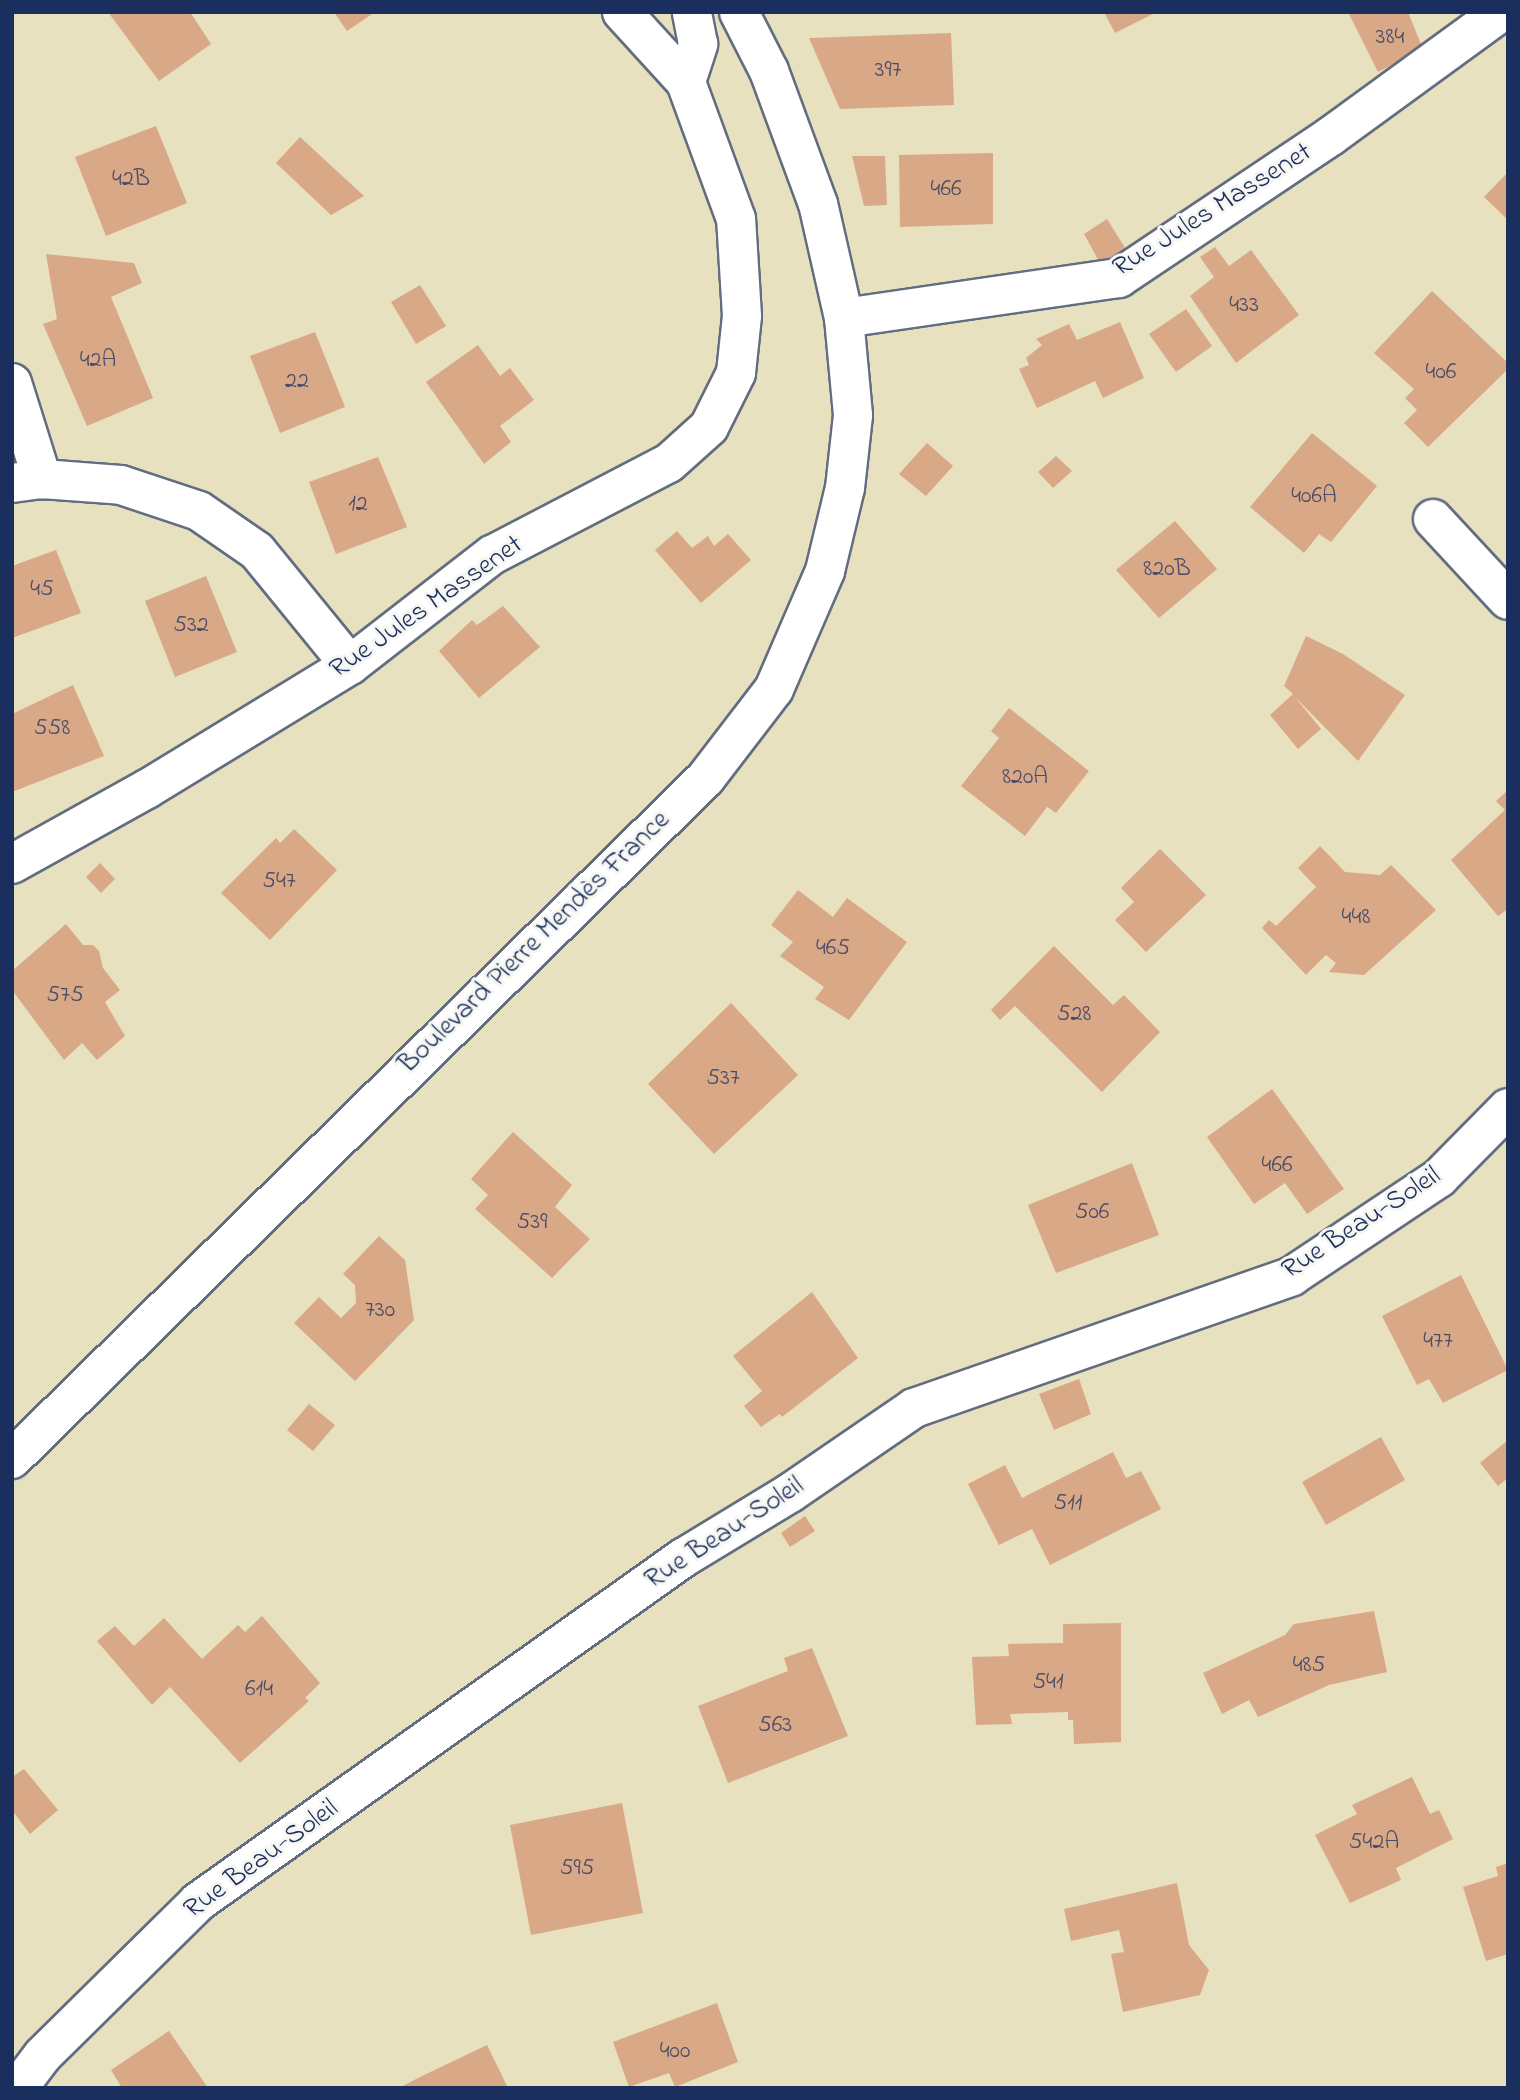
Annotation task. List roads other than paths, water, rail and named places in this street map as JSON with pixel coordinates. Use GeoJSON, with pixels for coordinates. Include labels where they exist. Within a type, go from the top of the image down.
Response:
{"type":"FeatureCollection","features":[{"type":"Feature","properties":{"kind":"street","name":"Rue Jules Massenet"},"geometry":{"type":"LineString","coordinates":[[12,864],[147,789],[350,665],[492,555],[669,463],[709,427],[736,373],[743,316],[736,219],[686,82],[622,12]]}},
{"type":"Feature","properties":{"kind":"street"},"geometry":{"type":"LineString","coordinates":[[686,82],[698,44],[692,12]]}},
{"type":"Feature","properties":{"kind":"street"},"geometry":{"type":"LineString","coordinates":[[699,12],[769,71]]}},
{"type":"Feature","properties":{"kind":"street","name":"Boulevard Pierre Mendès France"},"geometry":{"type":"LineString","coordinates":[[12,1459],[705,779],[774,689],[825,571],[845,488],[853,415],[844,318],[818,204],[769,71],[739,12]]}},
{"type":"Feature","properties":{"kind":"street","name":"Rue Jules Massenet"},"geometry":{"type":"LineString","coordinates":[[844,318],[1119,278],[1331,136],[1501,12]]}},
{"type":"Feature","properties":{"kind":"street"},"geometry":{"type":"LineString","coordinates":[[12,383],[27,481],[121,485],[199,511],[257,551],[350,665]]}},
{"type":"Feature","properties":{"kind":"street"},"geometry":{"type":"LineString","coordinates":[[1433,519],[1508,600]]}},
{"type":"Feature","properties":{"kind":"street","name":"Rue Beau-Soleil"},"geometry":{"type":"LineString","coordinates":[[18,2088],[43,2055],[198,1902],[683,1558],[790,1493],[914,1408],[1292,1276],[1439,1178],[1508,1108]]}}]}
